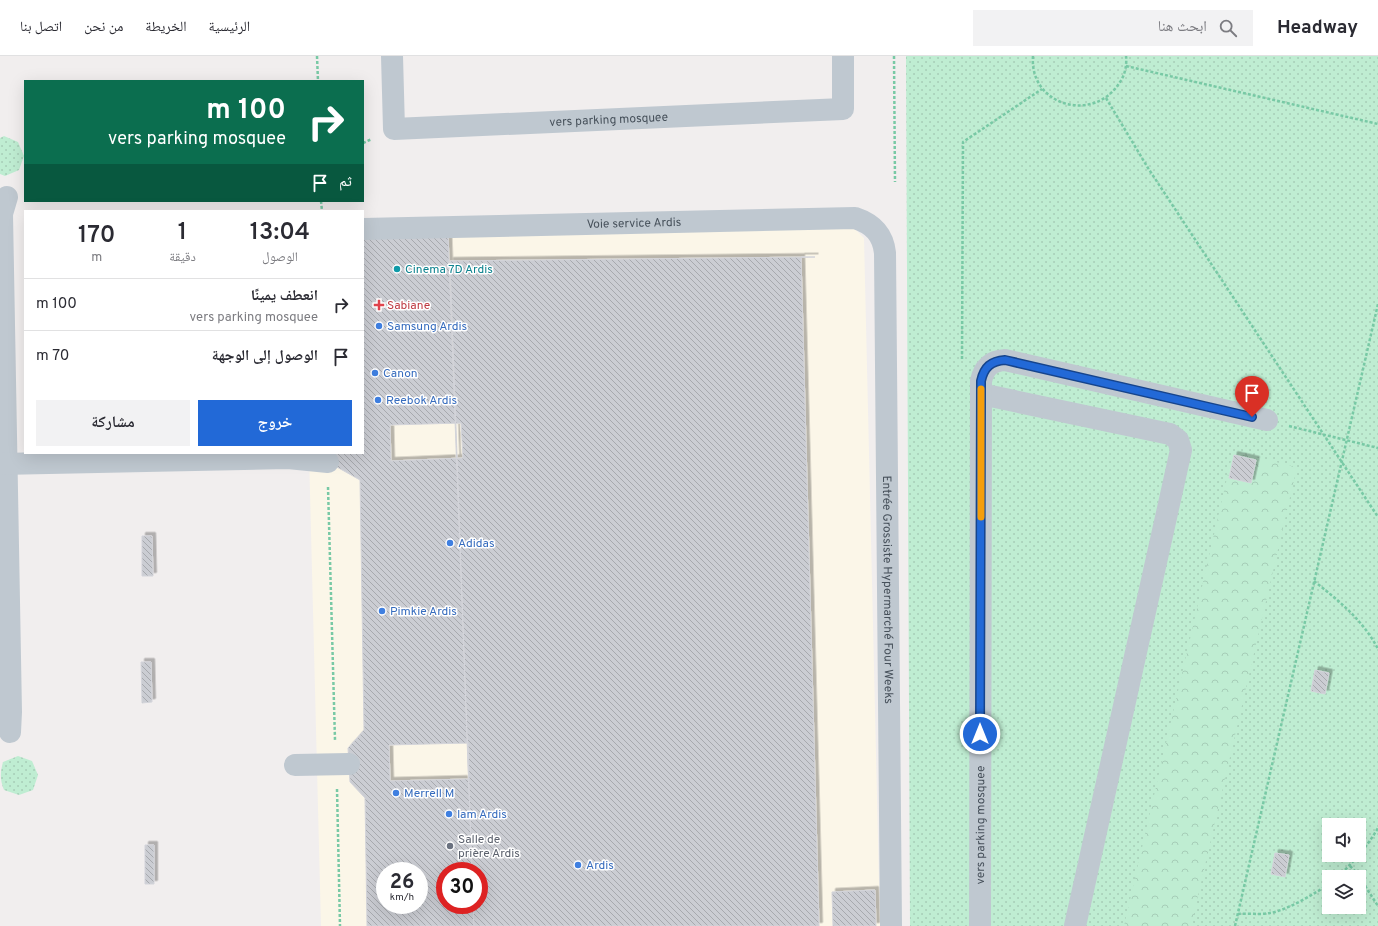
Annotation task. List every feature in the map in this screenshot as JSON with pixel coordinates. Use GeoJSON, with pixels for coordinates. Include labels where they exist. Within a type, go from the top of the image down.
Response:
{"type":"FeatureCollection","features":[{"type":"Feature","properties":{"kind":"street","name":"vers parking mosquee"},"geometry":{"type":"LineString","coordinates":[[392,56],[394,129],[843,110],[843,56]]}},
{"type":"Feature","properties":{"kind":"street"},"geometry":{"type":"LineString","coordinates":[[7,197],[2,214],[3,464],[11,712],[10,732]]}},
{"type":"Feature","properties":{"kind":"street","name":"Voie service Ardis"},"geometry":{"type":"LineString","coordinates":[[364,229],[855,218],[866,221],[875,228],[881,236],[885,253]]}},
{"type":"Feature","properties":{"kind":"street","name":"Entrée Grossiste Hypermarché Four Weeks"},"geometry":{"type":"LineString","coordinates":[[885,253],[891,926]]}},
{"type":"Feature","properties":{"kind":"street","name":"vers parking mosquee"},"geometry":{"type":"LineString","coordinates":[[980,926],[981,381],[983,372],[988,365],[996,361],[1005,360],[1267,420]]}},
{"type":"Feature","properties":{"kind":"street"},"geometry":{"type":"LineString","coordinates":[[981,394],[1170,434],[1178,440],[1181,450],[1075,926]]}},
{"type":"Feature","properties":{"kind":"street"},"geometry":{"type":"LineString","coordinates":[[3,464],[288,458],[328,462]]}},
{"type":"Feature","properties":{"kind":"street"},"geometry":{"type":"LineString","coordinates":[[295,765],[342,764]]}},
{"type":"Feature","properties":{"kind":"path"},"geometry":{"type":"LineString","coordinates":[[317,56],[318,80]]}},
{"type":"Feature","properties":{"kind":"path"},"geometry":{"type":"LineString","coordinates":[[894,56],[895,182]]}},
{"type":"Feature","properties":{"kind":"path"},"geometry":{"type":"LineString","coordinates":[[1033,56],[1035,74],[1042,89],[1055,100],[1070,105],[1086,106],[1102,101],[1115,90],[1124,77],[1126,56]]}},
{"type":"Feature","properties":{"kind":"path"},"geometry":{"type":"LineString","coordinates":[[1126,66],[1378,124]]}},
{"type":"Feature","properties":{"kind":"path"},"geometry":{"type":"LineString","coordinates":[[1106,98],[1148,168],[1378,517]]}},
{"type":"Feature","properties":{"kind":"path"},"geometry":{"type":"LineString","coordinates":[[1235,926],[1378,304]]}},
{"type":"Feature","properties":{"kind":"path"},"geometry":{"type":"LineString","coordinates":[[1267,420],[1325,436],[1378,448]]}},
{"type":"Feature","properties":{"kind":"path"},"geometry":{"type":"LineString","coordinates":[[328,462],[342,764],[340,926]]}},
{"type":"Feature","properties":{"kind":"path"},"geometry":{"type":"LineString","coordinates":[[1314,582],[1341,602],[1359,621],[1378,649]]}},
{"type":"Feature","properties":{"kind":"path"},"geometry":{"type":"LineString","coordinates":[[1346,870],[1372,839],[1378,828]]}},
{"type":"Feature","properties":{"kind":"path"},"geometry":{"type":"LineString","coordinates":[[1350,866],[1356,872],[1378,906]]}},
{"type":"Feature","properties":{"kind":"path"},"geometry":{"type":"LineString","coordinates":[[1238,914],[1270,913],[1294,905],[1322,889]]}},
{"type":"Feature","properties":{"kind":"shaded area"},"geometry":{"type":"Polygon","coordinates":[[[851,225],[864,238],[880,926],[321,926],[309,454],[364,454],[364,235],[851,225]]]}},
{"type":"Feature","properties":{"kind":"green space"},"geometry":{"type":"Polygon","coordinates":[[[906,56],[1378,56],[1378,926],[910,926],[906,56]]]}},
{"type":"Feature","properties":{"kind":"green space"},"geometry":{"type":"Polygon","coordinates":[[[4,136],[18,142],[24,156],[19,170],[5,176],[0,174],[0,138],[4,136]]]}},
{"type":"Feature","properties":{"kind":"green space"},"geometry":{"type":"Polygon","coordinates":[[[1233,452],[1297,467],[1191,926],[1124,926],[1233,452]]]}},
{"type":"Feature","properties":{"kind":"green space"},"geometry":{"type":"Polygon","coordinates":[[[18,756],[32,761],[38,775],[33,790],[19,795],[4,790],[1,776],[3,762],[18,756]]]}},
{"type":"Feature","properties":{"kind":"building"},"geometry":{"type":"Polygon","coordinates":[[[448,234],[472,862],[436,862],[436,914],[473,914],[474,926],[367,926],[365,798],[350,782],[348,748],[364,730],[360,480],[328,462],[331,454],[364,454],[364,235],[448,234]]]}},
{"type":"Feature","properties":{"kind":"building"},"geometry":{"type":"Polygon","coordinates":[[[801,257],[819,926],[474,926],[473,914],[488,914],[488,862],[472,862],[450,261],[801,257]]]}},
{"type":"Feature","properties":{"kind":"building"},"geometry":{"type":"Polygon","coordinates":[[[461,423],[463,458],[391,461],[390,425],[461,423]]]}},
{"type":"Feature","properties":{"kind":"building"},"geometry":{"type":"Polygon","coordinates":[[[1234,455],[1256,460],[1251,483],[1229,478],[1234,455]]]}},
{"type":"Feature","properties":{"kind":"building"},"geometry":{"type":"Polygon","coordinates":[[[142,536],[152,536],[153,576],[142,576],[142,536]]]}},
{"type":"Feature","properties":{"kind":"building"},"geometry":{"type":"Polygon","coordinates":[[[141,662],[151,662],[152,702],[142,703],[141,662]]]}},
{"type":"Feature","properties":{"kind":"building"},"geometry":{"type":"Polygon","coordinates":[[[1315,670],[1329,673],[1325,694],[1311,691],[1315,670]]]}},
{"type":"Feature","properties":{"kind":"building"},"geometry":{"type":"Polygon","coordinates":[[[468,743],[469,779],[390,781],[389,745],[468,743]]]}},
{"type":"Feature","properties":{"kind":"building"},"geometry":{"type":"Polygon","coordinates":[[[145,845],[154,845],[154,884],[145,884],[145,845]]]}},
{"type":"Feature","properties":{"kind":"building"},"geometry":{"type":"Polygon","coordinates":[[[1275,853],[1289,855],[1285,877],[1271,874],[1275,853]]]}},
{"type":"Feature","properties":{"kind":"building"},"geometry":{"type":"Polygon","coordinates":[[[875,890],[876,926],[833,926],[832,892],[875,890]]]}},
{"type":"Feature","properties":{"kind":"slow traffic"},"geometry":{"type":"LineString","coordinates":[[981,389],[981,517]]}},
{"type":"Feature","properties":{"kind":"place","name":"Cinema 7D Ardis"},"geometry":{"type":"Point","coordinates":[397,269]}},
{"type":"Feature","properties":{"kind":"place","name":"Sabiane"},"geometry":{"type":"Point","coordinates":[379,305]}},
{"type":"Feature","properties":{"kind":"place","name":"Samsung Ardis"},"geometry":{"type":"Point","coordinates":[379,326]}},
{"type":"Feature","properties":{"kind":"place","name":"Canon"},"geometry":{"type":"Point","coordinates":[375,373]}},
{"type":"Feature","properties":{"kind":"place","name":"Reebok Ardis"},"geometry":{"type":"Point","coordinates":[378,400]}},
{"type":"Feature","properties":{"kind":"place","name":"Adidas"},"geometry":{"type":"Point","coordinates":[450,543]}},
{"type":"Feature","properties":{"kind":"place","name":"Pimkie Ardis"},"geometry":{"type":"Point","coordinates":[382,611]}},
{"type":"Feature","properties":{"kind":"place","name":"Merrell M"},"geometry":{"type":"Point","coordinates":[396,793]}},
{"type":"Feature","properties":{"kind":"place","name":"Iam Ardis"},"geometry":{"type":"Point","coordinates":[449,814]}},
{"type":"Feature","properties":{"kind":"place","name":"Salle de prière Ardis"},"geometry":{"type":"Point","coordinates":[450,846]}},
{"type":"Feature","properties":{"kind":"place","name":"Ardis"},"geometry":{"type":"Point","coordinates":[578,865]}},
{"type":"Feature","properties":{"kind":"route"},"geometry":{"type":"LineString","coordinates":[[980,734],[981,381],[983,372],[988,365],[996,361],[1005,360],[1252,417]]}}]}
